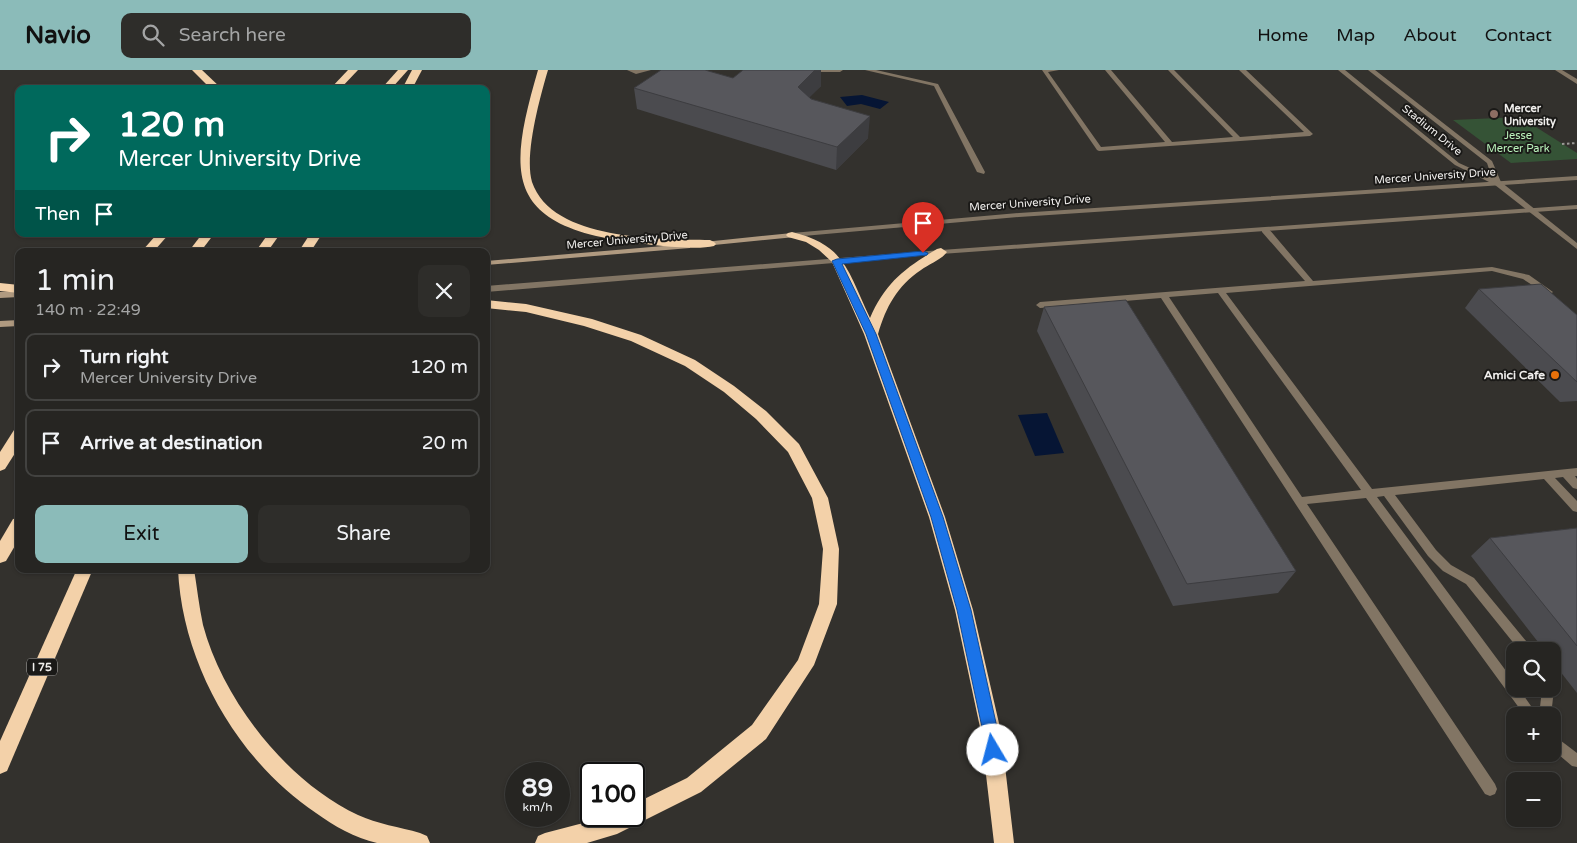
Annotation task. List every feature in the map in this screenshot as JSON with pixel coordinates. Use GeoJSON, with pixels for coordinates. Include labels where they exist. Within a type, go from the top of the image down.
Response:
{"type":"FeatureCollection","features":[{"type":"Feature","properties":{"kind":"highway"},"geometry":{"type":"LineString","coordinates":[[197,70],[213,85]]}},
{"type":"Feature","properties":{"kind":"highway"},"geometry":{"type":"LineString","coordinates":[[339,85],[353,70]]}},
{"type":"Feature","properties":{"kind":"highway"},"geometry":{"type":"LineString","coordinates":[[390,85],[403,70]]}},
{"type":"Feature","properties":{"kind":"highway"},"geometry":{"type":"LineString","coordinates":[[409,85],[416,70]]}},
{"type":"Feature","properties":{"kind":"highway"},"geometry":{"type":"LineString","coordinates":[[543,70],[535,104],[525,166],[526,182],[532,195],[543,208],[560,220],[585,230],[613,237],[650,242],[710,244]]}},
{"type":"Feature","properties":{"kind":"highway"},"geometry":{"type":"LineString","coordinates":[[792,236],[810,240],[823,247],[837,261],[871,334],[937,517],[964,610],[991,732],[1004,843]]}},
{"type":"Feature","properties":{"kind":"highway"},"geometry":{"type":"LineString","coordinates":[[150,248],[160,237]]}},
{"type":"Feature","properties":{"kind":"highway"},"geometry":{"type":"LineString","coordinates":[[197,248],[206,237]]}},
{"type":"Feature","properties":{"kind":"highway"},"geometry":{"type":"LineString","coordinates":[[264,248],[272,237]]}},
{"type":"Feature","properties":{"kind":"highway"},"geometry":{"type":"LineString","coordinates":[[307,248],[314,237]]}},
{"type":"Feature","properties":{"kind":"highway"},"geometry":{"type":"LineString","coordinates":[[871,334],[878,310],[889,291],[916,267],[941,252]]}},
{"type":"Feature","properties":{"kind":"highway"},"geometry":{"type":"LineString","coordinates":[[0,287],[15,288]]}},
{"type":"Feature","properties":{"kind":"highway"},"geometry":{"type":"LineString","coordinates":[[490,304],[526,308],[587,322],[636,338],[690,363],[729,389],[761,415],[794,448],[820,498],[831,549],[828,604],[805,665],[758,732],[694,785],[645,810]]}},
{"type":"Feature","properties":{"kind":"highway"},"geometry":{"type":"LineString","coordinates":[[0,465],[15,441]]}},
{"type":"Feature","properties":{"kind":"highway"},"geometry":{"type":"LineString","coordinates":[[0,556],[15,531]]}},
{"type":"Feature","properties":{"kind":"highway","name":"I 75"},"geometry":{"type":"LineString","coordinates":[[0,764],[83,573]]}},
{"type":"Feature","properties":{"kind":"highway"},"geometry":{"type":"LineString","coordinates":[[186,573],[186,588],[197,632],[217,686],[248,735],[289,780],[349,822],[420,843]]}},
{"type":"Feature","properties":{"kind":"highway"},"geometry":{"type":"LineString","coordinates":[[546,843],[610,827]]}},
{"type":"Feature","properties":{"kind":"main road","name":"Mercer University Drive"},"geometry":{"type":"LineString","coordinates":[[490,263],[792,236]]}},
{"type":"Feature","properties":{"kind":"main road"},"geometry":{"type":"LineString","coordinates":[[0,295],[15,294]]}},
{"type":"Feature","properties":{"kind":"main road"},"geometry":{"type":"LineString","coordinates":[[0,324],[15,323]]}},
{"type":"Feature","properties":{"kind":"street"},"geometry":{"type":"LineString","coordinates":[[630,70],[636,72],[648,70]]}},
{"type":"Feature","properties":{"kind":"street"},"geometry":{"type":"LineString","coordinates":[[814,70],[840,70]]}},
{"type":"Feature","properties":{"kind":"street"},"geometry":{"type":"LineString","coordinates":[[868,70],[936,86],[981,172]]}},
{"type":"Feature","properties":{"kind":"street"},"geometry":{"type":"LineString","coordinates":[[1056,70],[1044,71],[1099,149],[1310,134],[1242,70]]}},
{"type":"Feature","properties":{"kind":"street"},"geometry":{"type":"LineString","coordinates":[[1108,70],[1170,144]]}},
{"type":"Feature","properties":{"kind":"street"},"geometry":{"type":"LineString","coordinates":[[1171,70],[1238,139]]}},
{"type":"Feature","properties":{"kind":"street","name":"Stadium Drive"},"geometry":{"type":"LineString","coordinates":[[1341,70],[1456,164],[1498,183]]}},
{"type":"Feature","properties":{"kind":"street","name":"Stadium Drive"},"geometry":{"type":"LineString","coordinates":[[1372,70],[1490,162],[1498,183]]}},
{"type":"Feature","properties":{"kind":"street"},"geometry":{"type":"LineString","coordinates":[[1558,70],[1577,82]]}},
{"type":"Feature","properties":{"kind":"street","name":"Mercer University Drive"},"geometry":{"type":"LineString","coordinates":[[792,236],[1029,214],[1577,178]]}},
{"type":"Feature","properties":{"kind":"street"},"geometry":{"type":"LineString","coordinates":[[1498,183],[1577,247]]}},
{"type":"Feature","properties":{"kind":"street"},"geometry":{"type":"LineString","coordinates":[[490,289],[941,252],[1577,207]]}},
{"type":"Feature","properties":{"kind":"street"},"geometry":{"type":"LineString","coordinates":[[1265,230],[1311,283]]}},
{"type":"Feature","properties":{"kind":"street"},"geometry":{"type":"LineString","coordinates":[[1040,306],[1492,269],[1526,276],[1556,298]]}},
{"type":"Feature","properties":{"kind":"street"},"geometry":{"type":"LineString","coordinates":[[1220,290],[1525,707]]}},
{"type":"Feature","properties":{"kind":"street"},"geometry":{"type":"LineString","coordinates":[[1163,295],[1490,789]]}},
{"type":"Feature","properties":{"kind":"street"},"geometry":{"type":"LineString","coordinates":[[1300,501],[1572,473],[1577,485]]}},
{"type":"Feature","properties":{"kind":"street"},"geometry":{"type":"LineString","coordinates":[[1546,475],[1577,508]]}},
{"type":"Feature","properties":{"kind":"street"},"geometry":{"type":"LineString","coordinates":[[1387,492],[1432,553],[1447,568],[1470,581],[1520,642]]}},
{"type":"Feature","properties":{"kind":"street"},"geometry":{"type":"LineString","coordinates":[[1561,748],[1577,761]]}},
{"type":"Feature","properties":{"kind":"path"},"geometry":{"type":"LineString","coordinates":[[1562,144],[1577,143]]}},
{"type":"Feature","properties":{"kind":"green space","name":"Jesse Mercer Park"},"geometry":{"type":"Polygon","coordinates":[[[1520,117],[1577,153],[1577,159],[1511,163],[1453,120],[1520,117]]]}},
{"type":"Feature","properties":{"kind":"water"},"geometry":{"type":"Polygon","coordinates":[[[862,95],[889,102],[880,109],[861,104],[847,106],[840,97],[862,95]]]}},
{"type":"Feature","properties":{"kind":"water"},"geometry":{"type":"Polygon","coordinates":[[[1047,413],[1064,453],[1035,456],[1018,415],[1047,413]]]}},
{"type":"Feature","properties":{"kind":"building"},"geometry":{"type":"Polygon","coordinates":[[[661,70],[705,70],[733,78],[743,70],[815,70],[798,87],[811,99],[870,116],[837,147],[634,88],[661,70]]]}},
{"type":"Feature","properties":{"kind":"building"},"geometry":{"type":"Polygon","coordinates":[[[1541,284],[1577,315],[1577,382],[1479,289],[1541,284]]]}},
{"type":"Feature","properties":{"kind":"building"},"geometry":{"type":"Polygon","coordinates":[[[1126,300],[1296,571],[1187,584],[1044,307],[1126,300]]]}},
{"type":"Feature","properties":{"kind":"building"},"geometry":{"type":"Polygon","coordinates":[[[1577,528],[1577,646],[1490,538],[1577,528]]]}},
{"type":"Feature","properties":{"kind":"place","name":"Mercer University"},"geometry":{"type":"Point","coordinates":[1494,114]}},
{"type":"Feature","properties":{"kind":"place","name":"Amici Cafe"},"geometry":{"type":"Point","coordinates":[1555,375]}},
{"type":"Feature","properties":{"kind":"route"},"geometry":{"type":"LineString","coordinates":[[923,253],[837,261],[871,334],[937,517],[964,610],[991,732],[993,750]]}}]}
